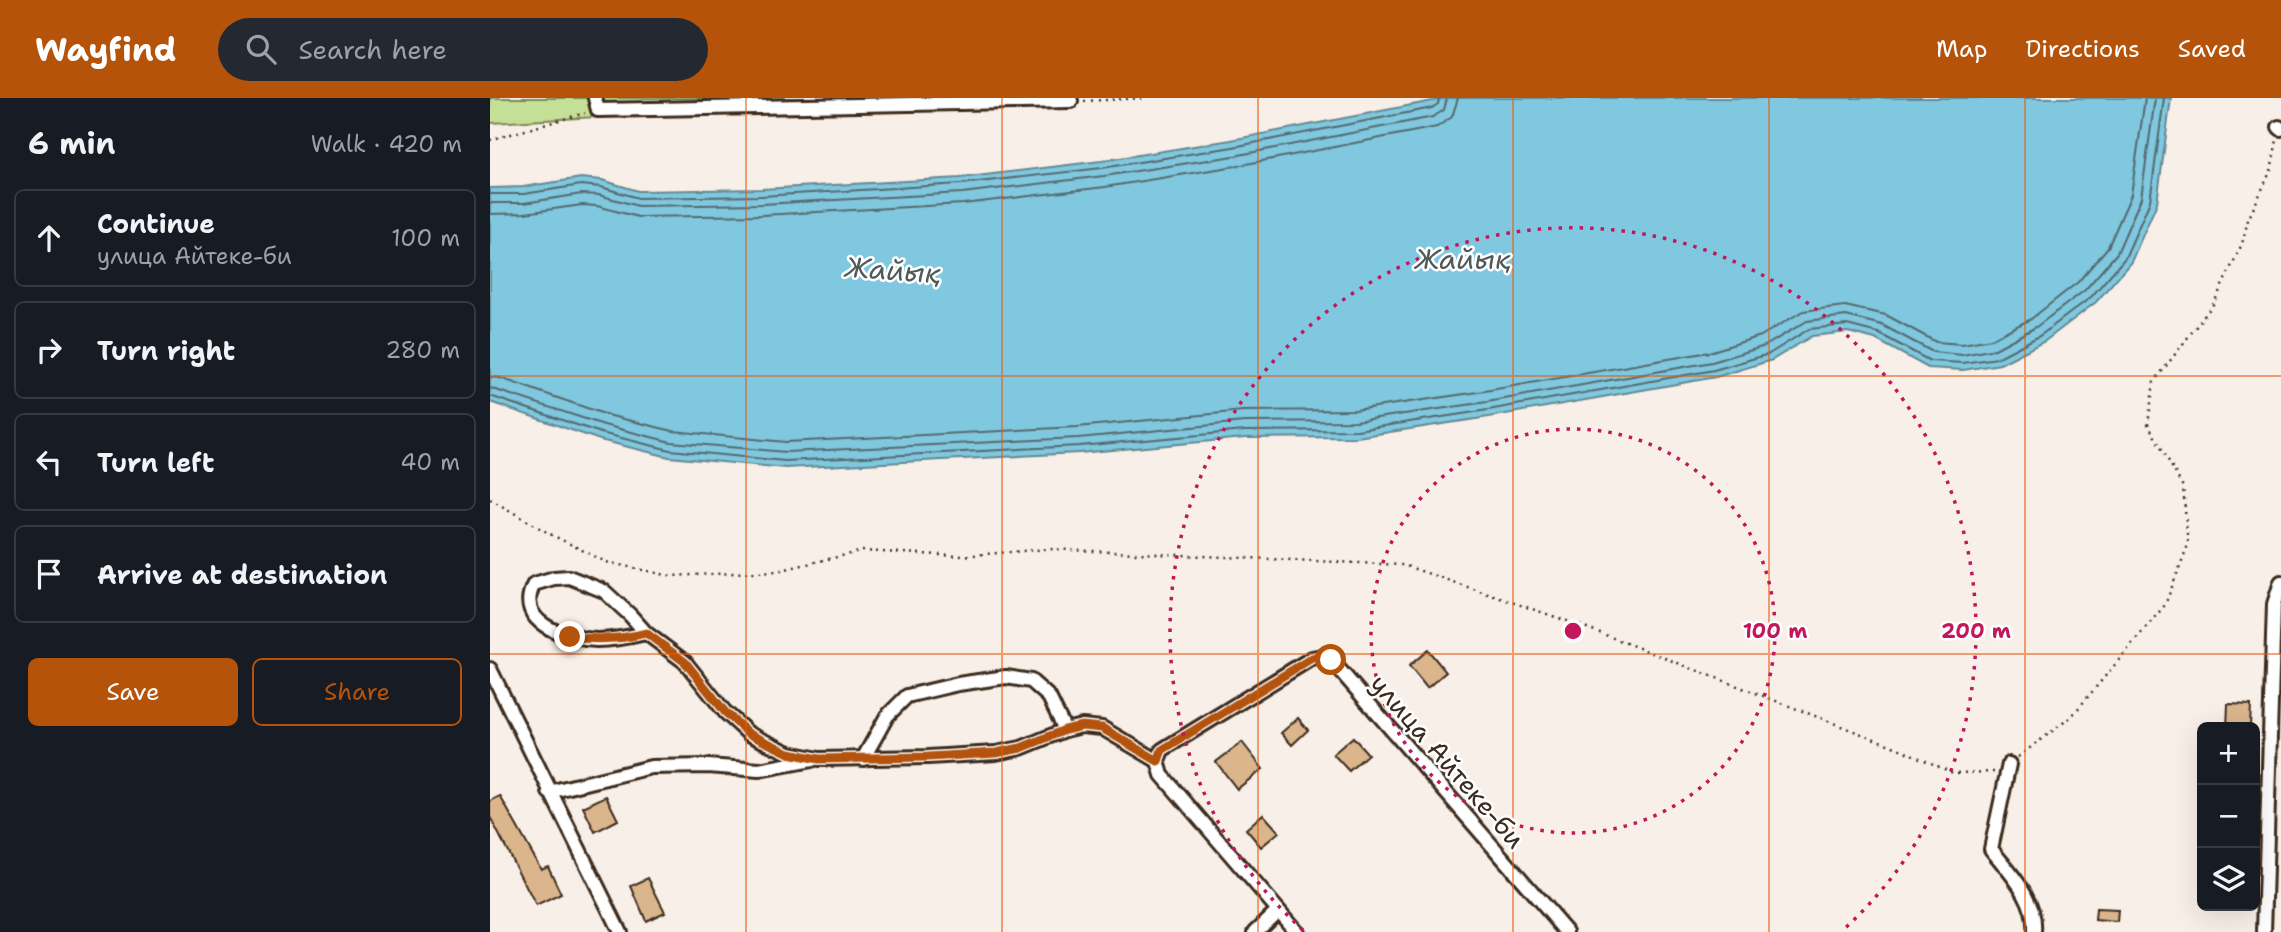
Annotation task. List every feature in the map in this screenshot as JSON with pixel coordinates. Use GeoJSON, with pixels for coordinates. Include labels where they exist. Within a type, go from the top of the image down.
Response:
{"type":"FeatureCollection","features":[{"type":"Feature","properties":{"kind":"street"},"geometry":{"type":"LineString","coordinates":[[596,104],[1071,100]]}},
{"type":"Feature","properties":{"kind":"street"},"geometry":{"type":"LineString","coordinates":[[646,633],[625,639],[570,637],[545,626],[530,613],[528,596],[534,584],[569,577],[604,591],[630,614],[646,633],[685,662],[725,712],[749,734],[789,753],[819,759]]}},
{"type":"Feature","properties":{"kind":"street"},"geometry":{"type":"LineString","coordinates":[[2264,932],[2274,604],[2281,582]]}},
{"type":"Feature","properties":{"kind":"street","name":"улица Айтеке-би"},"geometry":{"type":"LineString","coordinates":[[1158,761],[1162,750],[1312,658],[1322,656],[1331,660],[1567,932]]}},
{"type":"Feature","properties":{"kind":"street"},"geometry":{"type":"LineString","coordinates":[[490,669],[620,932]]}},
{"type":"Feature","properties":{"kind":"street"},"geometry":{"type":"LineString","coordinates":[[863,758],[887,716],[907,696],[958,684],[1006,677],[1031,681],[1049,697],[1065,730]]}},
{"type":"Feature","properties":{"kind":"street"},"geometry":{"type":"LineString","coordinates":[[549,792],[651,767],[760,769],[819,759],[996,753],[1021,748],[1065,730],[1082,726],[1102,728],[1158,761],[1162,775],[1297,932]]}},
{"type":"Feature","properties":{"kind":"street"},"geometry":{"type":"LineString","coordinates":[[2009,764],[1991,849],[2028,896],[2034,932]]}},
{"type":"Feature","properties":{"kind":"street"},"geometry":{"type":"LineString","coordinates":[[1255,932],[1278,910]]}},
{"type":"Feature","properties":{"kind":"path"},"geometry":{"type":"LineString","coordinates":[[1071,100],[1147,98]]}},
{"type":"Feature","properties":{"kind":"path"},"geometry":{"type":"LineString","coordinates":[[490,141],[596,104]]}},
{"type":"Feature","properties":{"kind":"path"},"geometry":{"type":"LineString","coordinates":[[490,499],[550,534],[606,562],[671,576],[777,571],[863,551],[960,556],[1048,549],[1403,565],[1582,626],[1899,748],[1952,773],[2000,772],[2071,717],[2165,605],[2188,545],[2183,486],[2148,424],[2154,382],[2214,303],[2242,244],[2248,220],[2271,170],[2280,128]]}},
{"type":"Feature","properties":{"kind":"green space"},"geometry":{"type":"Polygon","coordinates":[[[490,98],[928,98],[490,123],[490,98]]]}},
{"type":"Feature","properties":{"kind":"water","name":"Жайық"},"geometry":{"type":"Polygon","coordinates":[[[1448,98],[2171,98],[2157,203],[2131,262],[2096,302],[2045,341],[2000,364],[1963,370],[1928,368],[1875,339],[1848,332],[1812,336],[1772,360],[1716,377],[1357,437],[1245,438],[1079,453],[785,468],[669,457],[600,440],[490,402],[490,188],[523,187],[581,178],[602,180],[638,191],[761,189],[960,178],[1101,161],[1231,140],[1448,98]]]}},
{"type":"Feature","properties":{"kind":"building"},"geometry":{"type":"Polygon","coordinates":[[[1428,650],[1446,672],[1427,688],[1409,666],[1428,650]]]}},
{"type":"Feature","properties":{"kind":"building"},"geometry":{"type":"Polygon","coordinates":[[[2228,704],[2251,705],[2250,722],[2227,722],[2228,704]]]}},
{"type":"Feature","properties":{"kind":"building"},"geometry":{"type":"Polygon","coordinates":[[[1298,718],[1308,730],[1292,745],[1281,733],[1298,718]]]}},
{"type":"Feature","properties":{"kind":"building"},"geometry":{"type":"Polygon","coordinates":[[[1353,737],[1368,754],[1349,771],[1333,754],[1353,737]]]}},
{"type":"Feature","properties":{"kind":"building"},"geometry":{"type":"Polygon","coordinates":[[[1242,742],[1263,769],[1237,789],[1216,762],[1242,742]]]}},
{"type":"Feature","properties":{"kind":"building"},"geometry":{"type":"Polygon","coordinates":[[[500,796],[541,869],[548,866],[561,894],[536,906],[490,817],[490,801],[500,796]]]}},
{"type":"Feature","properties":{"kind":"building"},"geometry":{"type":"Polygon","coordinates":[[[606,796],[618,820],[595,832],[583,807],[606,796]]]}},
{"type":"Feature","properties":{"kind":"building"},"geometry":{"type":"Polygon","coordinates":[[[1263,814],[1279,832],[1261,847],[1246,829],[1263,814]]]}},
{"type":"Feature","properties":{"kind":"building"},"geometry":{"type":"Polygon","coordinates":[[[648,878],[665,912],[646,921],[631,886],[648,878]]]}},
{"type":"Feature","properties":{"kind":"building"},"geometry":{"type":"Polygon","coordinates":[[[2096,909],[2118,910],[2117,922],[2095,920],[2096,909]]]}},
{"type":"Feature","properties":{"kind":"route"},"geometry":{"type":"LineString","coordinates":[[570,637],[625,639],[646,633],[685,662],[725,712],[749,734],[789,753],[819,759],[996,753],[1021,748],[1082,726],[1102,728],[1158,761],[1162,750],[1312,658],[1322,656],[1331,660]]}}]}
